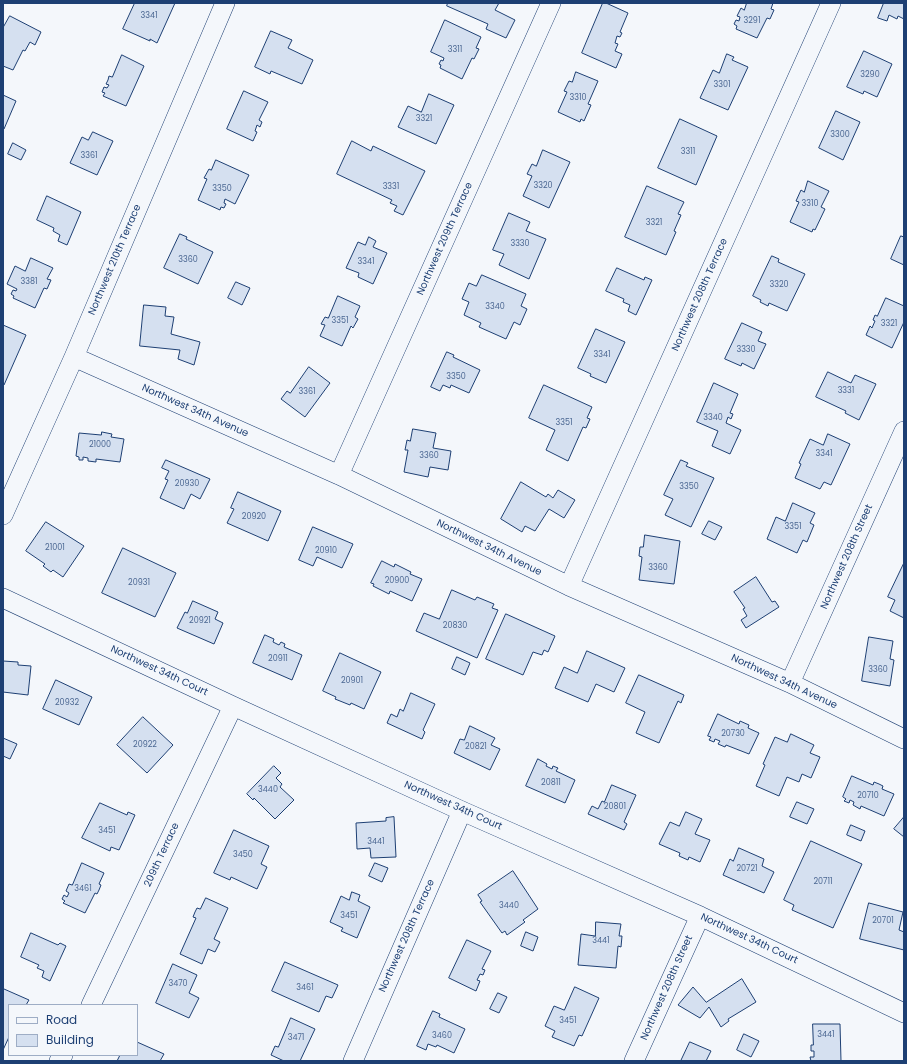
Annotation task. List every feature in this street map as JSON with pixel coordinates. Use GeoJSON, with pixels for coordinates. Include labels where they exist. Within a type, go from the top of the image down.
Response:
{"type":"FeatureCollection","features":[{"type":"Feature","properties":{"kind":"street","name":"Northwest 210th Terrace"},"geometry":{"type":"LineString","coordinates":[[3,515],[74,356],[225,3]]}},
{"type":"Feature","properties":{"kind":"street","name":"Northwest 209th Terrace"},"geometry":{"type":"LineString","coordinates":[[339,475],[551,3]]}},
{"type":"Feature","properties":{"kind":"street","name":"Northwest 208th Terrace"},"geometry":{"type":"LineString","coordinates":[[569,586],[831,3]]}},
{"type":"Feature","properties":{"kind":"street","name":"Northwest 34th Avenue"},"geometry":{"type":"LineString","coordinates":[[74,356],[339,475],[569,586],[790,683],[904,739]]}},
{"type":"Feature","properties":{"kind":"street","name":"Northwest 208th Street"},"geometry":{"type":"LineString","coordinates":[[790,683],[904,431]]}},
{"type":"Feature","properties":{"kind":"street","name":"Northwest 34th Court"},"geometry":{"type":"LineString","coordinates":[[3,598],[462,811],[700,916],[904,1013]]}},
{"type":"Feature","properties":{"kind":"street","name":"209th Terrace"},"geometry":{"type":"LineString","coordinates":[[91,1004],[233,706]]}},
{"type":"Feature","properties":{"kind":"street","name":"Northwest 208th Terrace"},"geometry":{"type":"LineString","coordinates":[[352,1061],[462,811]]}},
{"type":"Feature","properties":{"kind":"street","name":"Northwest 208th Street"},"geometry":{"type":"LineString","coordinates":[[634,1061],[700,916]]}},
{"type":"Feature","properties":{"kind":"building"},"geometry":{"type":"Polygon","coordinates":[[[135,3],[175,3],[157,43],[123,29],[135,3]]]}},
{"type":"Feature","properties":{"kind":"building"},"geometry":{"type":"Polygon","coordinates":[[[448,3],[499,3],[495,10],[515,20],[506,38],[486,29],[488,24],[447,6],[448,3]]]}},
{"type":"Feature","properties":{"kind":"building"},"geometry":{"type":"Polygon","coordinates":[[[603,3],[628,13],[620,32],[622,33],[620,37],[617,36],[615,43],[618,44],[615,51],[622,54],[616,68],[582,53],[603,3]]]}},
{"type":"Feature","properties":{"kind":"building"},"geometry":{"type":"Polygon","coordinates":[[[747,3],[773,3],[771,9],[774,10],[770,19],[767,18],[757,38],[736,29],[737,26],[734,24],[736,20],[739,21],[740,17],[737,16],[741,8],[744,10],[747,3]]]}},
{"type":"Feature","properties":{"kind":"building"},"geometry":{"type":"Polygon","coordinates":[[[884,3],[904,3],[904,19],[898,16],[897,19],[889,15],[887,21],[878,18],[884,3]]]}},
{"type":"Feature","properties":{"kind":"building"},"geometry":{"type":"Polygon","coordinates":[[[10,16],[41,32],[35,45],[30,42],[25,51],[23,50],[13,70],[3,66],[3,28],[10,16]]]}},
{"type":"Feature","properties":{"kind":"building"},"geometry":{"type":"Polygon","coordinates":[[[445,20],[481,37],[476,48],[479,49],[474,59],[472,58],[462,79],[440,68],[441,65],[439,64],[444,58],[431,52],[445,20]]]}},
{"type":"Feature","properties":{"kind":"building"},"geometry":{"type":"Polygon","coordinates":[[[271,31],[292,40],[288,48],[313,60],[302,84],[271,71],[270,74],[255,67],[271,31]]]}},
{"type":"Feature","properties":{"kind":"building"},"geometry":{"type":"Polygon","coordinates":[[[864,51],[892,64],[877,97],[864,91],[863,94],[847,87],[864,51]]]}},
{"type":"Feature","properties":{"kind":"building"},"geometry":{"type":"Polygon","coordinates":[[[727,54],[734,57],[732,60],[748,67],[728,110],[700,98],[713,70],[719,73],[727,54]]]}},
{"type":"Feature","properties":{"kind":"building"},"geometry":{"type":"Polygon","coordinates":[[[122,55],[144,66],[126,106],[103,96],[105,93],[102,92],[104,87],[107,88],[109,85],[106,84],[109,76],[112,77],[122,55]]]}},
{"type":"Feature","properties":{"kind":"building"},"geometry":{"type":"Polygon","coordinates":[[[576,72],[598,81],[588,104],[591,105],[584,121],[581,119],[580,122],[558,112],[567,92],[564,91],[569,81],[572,82],[576,72]]]}},
{"type":"Feature","properties":{"kind":"building"},"geometry":{"type":"Polygon","coordinates":[[[244,91],[268,102],[259,120],[262,122],[260,127],[257,125],[255,131],[257,132],[253,141],[227,129],[244,91]]]}},
{"type":"Feature","properties":{"kind":"building"},"geometry":{"type":"Polygon","coordinates":[[[429,94],[454,105],[436,144],[398,127],[408,106],[421,112],[429,94]]]}},
{"type":"Feature","properties":{"kind":"building"},"geometry":{"type":"Polygon","coordinates":[[[3,95],[16,101],[4,129],[3,129],[3,95]]]}},
{"type":"Feature","properties":{"kind":"building"},"geometry":{"type":"Polygon","coordinates":[[[836,111],[860,122],[843,160],[819,148],[836,111]]]}},
{"type":"Feature","properties":{"kind":"building"},"geometry":{"type":"Polygon","coordinates":[[[680,119],[717,136],[696,185],[658,168],[680,119]]]}},
{"type":"Feature","properties":{"kind":"building"},"geometry":{"type":"Polygon","coordinates":[[[93,132],[113,141],[97,175],[70,163],[82,137],[88,140],[93,132]]]}},
{"type":"Feature","properties":{"kind":"building"},"geometry":{"type":"Polygon","coordinates":[[[352,141],[371,151],[373,146],[425,171],[403,215],[394,211],[397,206],[390,203],[392,200],[337,174],[352,141]]]}},
{"type":"Feature","properties":{"kind":"building"},"geometry":{"type":"Polygon","coordinates":[[[13,143],[26,150],[21,160],[8,154],[13,143]]]}},
{"type":"Feature","properties":{"kind":"building"},"geometry":{"type":"Polygon","coordinates":[[[543,150],[570,162],[549,208],[523,196],[532,176],[527,174],[532,164],[536,166],[543,150]]]}},
{"type":"Feature","properties":{"kind":"building"},"geometry":{"type":"Polygon","coordinates":[[[216,160],[249,175],[235,204],[225,199],[224,203],[226,204],[224,208],[221,207],[220,210],[198,200],[207,179],[204,178],[209,169],[211,170],[216,160]]]}},
{"type":"Feature","properties":{"kind":"building"},"geometry":{"type":"Polygon","coordinates":[[[808,181],[829,191],[821,207],[825,209],[815,230],[813,229],[812,232],[790,222],[799,202],[796,201],[801,190],[804,192],[808,181]]]}},
{"type":"Feature","properties":{"kind":"building"},"geometry":{"type":"Polygon","coordinates":[[[647,186],[684,202],[678,214],[681,215],[674,231],[676,232],[666,255],[625,237],[647,186]]]}},
{"type":"Feature","properties":{"kind":"building"},"geometry":{"type":"Polygon","coordinates":[[[47,196],[81,212],[67,245],[58,241],[60,235],[53,231],[54,228],[37,220],[47,196]]]}},
{"type":"Feature","properties":{"kind":"building"},"geometry":{"type":"Polygon","coordinates":[[[509,213],[530,222],[526,231],[546,239],[529,279],[499,265],[504,254],[493,250],[509,213]]]}},
{"type":"Feature","properties":{"kind":"building"},"geometry":{"type":"Polygon","coordinates":[[[180,234],[187,237],[186,239],[213,252],[198,284],[164,268],[180,234]]]}},
{"type":"Feature","properties":{"kind":"building"},"geometry":{"type":"Polygon","coordinates":[[[901,236],[904,237],[904,265],[891,259],[901,236]]]}},
{"type":"Feature","properties":{"kind":"building"},"geometry":{"type":"Polygon","coordinates":[[[369,237],[376,241],[373,247],[387,253],[373,284],[358,277],[359,273],[346,268],[358,242],[365,245],[369,237]]]}},
{"type":"Feature","properties":{"kind":"building"},"geometry":{"type":"Polygon","coordinates":[[[772,256],[779,259],[778,262],[805,274],[787,311],[769,303],[768,306],[753,296],[772,256]]]}},
{"type":"Feature","properties":{"kind":"building"},"geometry":{"type":"Polygon","coordinates":[[[31,258],[53,268],[47,279],[51,280],[47,289],[44,288],[35,308],[13,298],[14,296],[11,294],[13,290],[16,291],[17,289],[7,284],[15,266],[25,271],[31,258]]]}},
{"type":"Feature","properties":{"kind":"building"},"geometry":{"type":"Polygon","coordinates":[[[617,268],[644,280],[645,277],[652,280],[636,315],[628,311],[630,305],[623,302],[624,299],[606,291],[617,268]]]}},
{"type":"Feature","properties":{"kind":"building"},"geometry":{"type":"Polygon","coordinates":[[[482,275],[526,294],[521,306],[527,309],[520,325],[514,322],[506,339],[479,327],[481,323],[464,315],[469,302],[462,299],[469,283],[476,286],[482,275]]]}},
{"type":"Feature","properties":{"kind":"building"},"geometry":{"type":"Polygon","coordinates":[[[236,282],[250,288],[242,305],[228,298],[236,282]]]}},
{"type":"Feature","properties":{"kind":"building"},"geometry":{"type":"Polygon","coordinates":[[[338,296],[360,306],[355,317],[358,319],[353,328],[351,326],[342,346],[320,336],[325,325],[321,324],[325,317],[328,318],[338,296]]]}},
{"type":"Feature","properties":{"kind":"building"},"geometry":{"type":"Polygon","coordinates":[[[886,298],[904,306],[904,322],[892,348],[866,335],[870,326],[872,328],[875,321],[873,320],[875,315],[877,316],[886,298]]]}},
{"type":"Feature","properties":{"kind":"building"},"geometry":{"type":"Polygon","coordinates":[[[144,305],[166,307],[165,316],[174,317],[171,334],[200,342],[194,365],[178,359],[180,350],[140,346],[144,305]]]}},
{"type":"Feature","properties":{"kind":"building"},"geometry":{"type":"Polygon","coordinates":[[[742,323],[762,332],[758,341],[766,344],[754,369],[742,363],[741,366],[725,359],[742,323]]]}},
{"type":"Feature","properties":{"kind":"building"},"geometry":{"type":"Polygon","coordinates":[[[3,325],[26,335],[4,385],[3,385],[3,325]]]}},
{"type":"Feature","properties":{"kind":"building"},"geometry":{"type":"Polygon","coordinates":[[[596,329],[625,342],[606,383],[590,376],[591,374],[578,368],[596,329]]]}},
{"type":"Feature","properties":{"kind":"building"},"geometry":{"type":"Polygon","coordinates":[[[447,352],[454,355],[453,357],[480,370],[469,393],[451,385],[450,388],[443,385],[440,391],[431,387],[447,352]]]}},
{"type":"Feature","properties":{"kind":"building"},"geometry":{"type":"Polygon","coordinates":[[[309,367],[330,383],[305,417],[281,399],[287,391],[290,393],[309,367]]]}},
{"type":"Feature","properties":{"kind":"building"},"geometry":{"type":"Polygon","coordinates":[[[828,372],[851,383],[855,375],[876,384],[859,420],[845,413],[846,411],[816,397],[828,372]]]}},
{"type":"Feature","properties":{"kind":"building"},"geometry":{"type":"Polygon","coordinates":[[[714,383],[738,394],[730,413],[733,414],[731,419],[728,417],[726,423],[741,430],[730,454],[712,446],[718,431],[697,422],[714,383]]]}},
{"type":"Feature","properties":{"kind":"building"},"geometry":{"type":"Polygon","coordinates":[[[544,385],[592,407],[587,418],[590,419],[586,428],[583,427],[568,461],[546,450],[555,430],[529,418],[544,385]]]}},
{"type":"Feature","properties":{"kind":"building"},"geometry":{"type":"Polygon","coordinates":[[[413,429],[436,433],[433,448],[451,451],[448,470],[430,467],[428,477],[404,472],[408,450],[405,450],[407,440],[410,441],[413,429]]]}},
{"type":"Feature","properties":{"kind":"building"},"geometry":{"type":"Polygon","coordinates":[[[102,432],[112,434],[111,437],[124,439],[120,462],[96,459],[96,462],[88,461],[88,458],[83,457],[83,460],[79,460],[79,457],[76,456],[79,433],[101,435],[102,432]]]}},
{"type":"Feature","properties":{"kind":"building"},"geometry":{"type":"Polygon","coordinates":[[[828,434],[850,444],[831,485],[824,482],[820,489],[795,478],[801,464],[799,463],[810,439],[823,445],[828,434]]]}},
{"type":"Feature","properties":{"kind":"building"},"geometry":{"type":"Polygon","coordinates":[[[166,460],[210,479],[200,499],[191,494],[184,509],[160,498],[168,480],[165,479],[169,471],[162,468],[166,460]]]}},
{"type":"Feature","properties":{"kind":"building"},"geometry":{"type":"Polygon","coordinates":[[[681,460],[688,463],[686,466],[714,478],[691,527],[665,515],[673,499],[664,495],[681,460]]]}},
{"type":"Feature","properties":{"kind":"building"},"geometry":{"type":"Polygon","coordinates":[[[521,482],[546,497],[548,494],[553,498],[558,490],[575,500],[564,518],[549,509],[535,531],[525,526],[522,532],[501,519],[521,482]]]}},
{"type":"Feature","properties":{"kind":"building"},"geometry":{"type":"Polygon","coordinates":[[[238,492],[281,511],[268,541],[227,523],[234,509],[231,508],[238,492]]]}},
{"type":"Feature","properties":{"kind":"building"},"geometry":{"type":"Polygon","coordinates":[[[793,503],[815,513],[810,523],[814,525],[807,542],[803,540],[797,553],[767,539],[776,517],[785,521],[793,503]]]}},
{"type":"Feature","properties":{"kind":"building"},"geometry":{"type":"Polygon","coordinates":[[[709,521],[722,527],[715,540],[702,534],[709,521]]]}},
{"type":"Feature","properties":{"kind":"building"},"geometry":{"type":"Polygon","coordinates":[[[46,522],[84,546],[63,577],[53,570],[51,572],[43,566],[45,564],[26,551],[46,522]]]}},
{"type":"Feature","properties":{"kind":"building"},"geometry":{"type":"Polygon","coordinates":[[[313,527],[353,544],[342,568],[317,557],[313,566],[299,560],[313,527]]]}},
{"type":"Feature","properties":{"kind":"building"},"geometry":{"type":"Polygon","coordinates":[[[645,535],[680,541],[674,584],[639,580],[642,557],[639,556],[640,547],[643,547],[645,535]]]}},
{"type":"Feature","properties":{"kind":"building"},"geometry":{"type":"Polygon","coordinates":[[[123,548],[176,573],[155,617],[102,593],[123,548]]]}},
{"type":"Feature","properties":{"kind":"building"},"geometry":{"type":"Polygon","coordinates":[[[382,561],[394,567],[395,564],[411,572],[410,574],[422,579],[412,601],[390,591],[389,594],[373,586],[374,584],[371,583],[382,561]]]}},
{"type":"Feature","properties":{"kind":"building"},"geometry":{"type":"Polygon","coordinates":[[[904,563],[904,618],[890,611],[895,600],[888,597],[904,563]]]}},
{"type":"Feature","properties":{"kind":"building"},"geometry":{"type":"Polygon","coordinates":[[[756,577],[772,602],[775,601],[779,607],[746,628],[741,620],[747,616],[743,609],[745,608],[734,592],[756,577]]]}},
{"type":"Feature","properties":{"kind":"building"},"geometry":{"type":"Polygon","coordinates":[[[452,590],[475,600],[477,597],[494,604],[492,608],[498,610],[477,658],[416,631],[424,613],[439,619],[452,590]]]}},
{"type":"Feature","properties":{"kind":"building"},"geometry":{"type":"Polygon","coordinates":[[[193,601],[218,612],[215,619],[223,623],[214,644],[177,628],[185,612],[187,613],[193,601]]]}},
{"type":"Feature","properties":{"kind":"building"},"geometry":{"type":"Polygon","coordinates":[[[506,614],[555,636],[548,652],[544,650],[542,655],[533,652],[523,675],[486,659],[506,614]]]}},
{"type":"Feature","properties":{"kind":"building"},"geometry":{"type":"Polygon","coordinates":[[[265,635],[274,639],[273,642],[279,645],[281,642],[285,644],[284,647],[302,655],[292,680],[253,663],[265,635]]]}},
{"type":"Feature","properties":{"kind":"building"},"geometry":{"type":"Polygon","coordinates":[[[869,637],[893,641],[890,659],[894,660],[890,686],[862,681],[869,637]]]}},
{"type":"Feature","properties":{"kind":"building"},"geometry":{"type":"Polygon","coordinates":[[[587,651],[625,668],[614,692],[596,684],[588,702],[555,688],[564,667],[577,673],[587,651]]]}},
{"type":"Feature","properties":{"kind":"building"},"geometry":{"type":"Polygon","coordinates":[[[340,653],[381,672],[364,709],[351,703],[350,705],[335,699],[336,697],[323,691],[340,653]]]}},
{"type":"Feature","properties":{"kind":"building"},"geometry":{"type":"Polygon","coordinates":[[[457,657],[470,663],[465,675],[452,669],[457,657]]]}},
{"type":"Feature","properties":{"kind":"building"},"geometry":{"type":"Polygon","coordinates":[[[3,661],[18,662],[18,665],[31,666],[28,695],[3,692],[3,661]]]}},
{"type":"Feature","properties":{"kind":"building"},"geometry":{"type":"Polygon","coordinates":[[[639,675],[684,695],[681,703],[678,701],[659,743],[636,733],[645,712],[626,703],[639,675]]]}},
{"type":"Feature","properties":{"kind":"building"},"geometry":{"type":"Polygon","coordinates":[[[56,680],[92,697],[79,725],[43,709],[56,680]]]}},
{"type":"Feature","properties":{"kind":"building"},"geometry":{"type":"Polygon","coordinates":[[[411,693],[435,704],[423,730],[425,732],[422,739],[387,723],[391,714],[397,717],[400,709],[403,711],[411,693]]]}},
{"type":"Feature","properties":{"kind":"building"},"geometry":{"type":"Polygon","coordinates":[[[718,714],[739,724],[740,721],[749,725],[748,728],[759,733],[749,754],[726,745],[725,747],[718,744],[720,741],[715,739],[714,742],[709,740],[711,737],[708,736],[718,714]]]}},
{"type":"Feature","properties":{"kind":"building"},"geometry":{"type":"Polygon","coordinates":[[[143,717],[173,745],[147,773],[117,745],[143,717]]]}},
{"type":"Feature","properties":{"kind":"building"},"geometry":{"type":"Polygon","coordinates":[[[470,726],[495,738],[491,745],[500,749],[490,770],[454,753],[460,739],[464,740],[470,726]]]}},
{"type":"Feature","properties":{"kind":"building"},"geometry":{"type":"Polygon","coordinates":[[[791,734],[814,745],[810,753],[820,757],[811,778],[802,774],[799,782],[787,777],[779,796],[756,786],[765,765],[763,764],[775,737],[787,742],[791,734]]]}},
{"type":"Feature","properties":{"kind":"building"},"geometry":{"type":"Polygon","coordinates":[[[3,738],[17,744],[10,759],[3,756],[3,738]]]}},
{"type":"Feature","properties":{"kind":"building"},"geometry":{"type":"Polygon","coordinates":[[[538,759],[547,764],[546,766],[552,769],[553,766],[558,768],[556,771],[575,780],[565,803],[526,786],[538,759]]]}},
{"type":"Feature","properties":{"kind":"building"},"geometry":{"type":"Polygon","coordinates":[[[274,766],[281,773],[276,778],[282,784],[280,787],[294,800],[275,819],[254,798],[253,800],[247,794],[274,766]]]}},
{"type":"Feature","properties":{"kind":"building"},"geometry":{"type":"Polygon","coordinates":[[[852,776],[873,785],[874,782],[879,784],[883,786],[882,789],[894,794],[884,816],[861,806],[860,809],[853,805],[854,802],[850,800],[849,803],[844,801],[846,799],[843,797],[852,776]]]}},
{"type":"Feature","properties":{"kind":"building"},"geometry":{"type":"Polygon","coordinates":[[[612,785],[636,795],[624,822],[627,824],[624,830],[588,814],[592,806],[598,809],[602,801],[604,802],[612,785]]]}},
{"type":"Feature","properties":{"kind":"building"},"geometry":{"type":"Polygon","coordinates":[[[797,802],[814,809],[807,824],[790,817],[797,802]]]}},
{"type":"Feature","properties":{"kind":"building"},"geometry":{"type":"Polygon","coordinates":[[[100,803],[127,815],[128,812],[135,815],[119,850],[111,847],[110,851],[82,838],[100,803]]]}},
{"type":"Feature","properties":{"kind":"building"},"geometry":{"type":"Polygon","coordinates":[[[686,812],[702,819],[695,834],[710,840],[700,862],[689,857],[688,860],[679,856],[680,853],[659,844],[670,822],[679,826],[686,812]]]}},
{"type":"Feature","properties":{"kind":"building"},"geometry":{"type":"Polygon","coordinates":[[[394,817],[396,857],[371,858],[370,848],[357,849],[356,823],[386,821],[386,818],[394,817]]]}},
{"type":"Feature","properties":{"kind":"building"},"geometry":{"type":"Polygon","coordinates":[[[904,817],[904,837],[894,829],[904,817]]]}},
{"type":"Feature","properties":{"kind":"building"},"geometry":{"type":"Polygon","coordinates":[[[851,825],[865,831],[861,841],[847,835],[851,825]]]}},
{"type":"Feature","properties":{"kind":"building"},"geometry":{"type":"Polygon","coordinates":[[[234,830],[269,846],[261,864],[267,867],[257,889],[231,877],[230,880],[214,873],[234,830]]]}},
{"type":"Feature","properties":{"kind":"building"},"geometry":{"type":"Polygon","coordinates":[[[811,841],[862,864],[833,928],[792,910],[794,905],[784,900],[811,841]]]}},
{"type":"Feature","properties":{"kind":"building"},"geometry":{"type":"Polygon","coordinates":[[[739,848],[764,859],[762,866],[774,872],[764,893],[723,875],[730,859],[733,861],[739,848]]]}},
{"type":"Feature","properties":{"kind":"building"},"geometry":{"type":"Polygon","coordinates":[[[82,863],[104,873],[99,884],[101,885],[99,890],[97,894],[95,893],[85,913],[63,903],[65,901],[62,899],[64,895],[67,897],[69,893],[66,891],[69,884],[72,885],[82,863]]]}},
{"type":"Feature","properties":{"kind":"building"},"geometry":{"type":"Polygon","coordinates":[[[375,863],[388,868],[382,882],[369,876],[375,863]]]}},
{"type":"Feature","properties":{"kind":"building"},"geometry":{"type":"Polygon","coordinates":[[[513,871],[538,909],[523,920],[525,922],[507,935],[505,931],[502,933],[480,902],[482,901],[478,895],[513,871]]]}},
{"type":"Feature","properties":{"kind":"building"},"geometry":{"type":"Polygon","coordinates":[[[352,892],[360,895],[358,901],[370,907],[357,938],[341,931],[343,928],[330,922],[341,896],[349,900],[352,892]]]}},
{"type":"Feature","properties":{"kind":"building"},"geometry":{"type":"Polygon","coordinates":[[[206,898],[228,908],[214,939],[220,942],[215,952],[208,949],[202,964],[180,954],[196,918],[193,917],[195,912],[197,908],[200,909],[206,898]]]}},
{"type":"Feature","properties":{"kind":"building"},"geometry":{"type":"Polygon","coordinates":[[[869,903],[903,912],[899,930],[904,932],[904,950],[860,939],[869,903]]]}},
{"type":"Feature","properties":{"kind":"building"},"geometry":{"type":"Polygon","coordinates":[[[596,922],[621,924],[619,936],[622,936],[621,947],[618,946],[616,968],[578,965],[581,934],[595,936],[596,922]]]}},
{"type":"Feature","properties":{"kind":"building"},"geometry":{"type":"Polygon","coordinates":[[[526,932],[538,937],[533,951],[521,946],[526,932]]]}},
{"type":"Feature","properties":{"kind":"building"},"geometry":{"type":"Polygon","coordinates":[[[31,933],[58,945],[60,943],[66,946],[50,981],[42,977],[44,971],[37,968],[39,965],[21,957],[31,933]]]}},
{"type":"Feature","properties":{"kind":"building"},"geometry":{"type":"Polygon","coordinates":[[[467,940],[491,951],[482,969],[485,970],[483,975],[480,974],[477,980],[480,981],[476,991],[449,978],[467,940]]]}},
{"type":"Feature","properties":{"kind":"building"},"geometry":{"type":"Polygon","coordinates":[[[285,962],[338,985],[332,998],[326,996],[319,1012],[272,991],[285,962]]]}},
{"type":"Feature","properties":{"kind":"building"},"geometry":{"type":"Polygon","coordinates":[[[173,964],[197,975],[189,993],[199,998],[189,1018],[156,1003],[173,964]]]}},
{"type":"Feature","properties":{"kind":"building"},"geometry":{"type":"Polygon","coordinates":[[[742,979],[756,1002],[728,1019],[729,1021],[721,1027],[709,1007],[700,1018],[678,1005],[693,987],[706,1002],[742,979]]]}},
{"type":"Feature","properties":{"kind":"building"},"geometry":{"type":"Polygon","coordinates":[[[575,987],[599,998],[582,1036],[579,1035],[574,1046],[552,1037],[555,1031],[545,1026],[554,1006],[564,1010],[575,987]]]}},
{"type":"Feature","properties":{"kind":"building"},"geometry":{"type":"Polygon","coordinates":[[[4,989],[29,1000],[27,1004],[8,1004],[8,1039],[3,1050],[4,989]]]}},
{"type":"Feature","properties":{"kind":"building"},"geometry":{"type":"Polygon","coordinates":[[[498,993],[507,997],[499,1013],[490,1009],[498,993]]]}},
{"type":"Feature","properties":{"kind":"building"},"geometry":{"type":"Polygon","coordinates":[[[433,1011],[440,1014],[439,1017],[465,1029],[454,1053],[437,1045],[436,1047],[428,1044],[426,1050],[417,1046],[433,1011]]]}},
{"type":"Feature","properties":{"kind":"building"},"geometry":{"type":"Polygon","coordinates":[[[291,1018],[315,1029],[300,1061],[284,1061],[271,1055],[275,1046],[278,1047],[291,1018]]]}},
{"type":"Feature","properties":{"kind":"building"},"geometry":{"type":"Polygon","coordinates":[[[813,1024],[840,1024],[841,1061],[811,1061],[810,1057],[814,1057],[814,1051],[811,1051],[811,1045],[813,1045],[813,1024]]]}},
{"type":"Feature","properties":{"kind":"building"},"geometry":{"type":"Polygon","coordinates":[[[744,1034],[759,1041],[751,1057],[737,1050],[744,1034]]]}},
{"type":"Feature","properties":{"kind":"building"},"geometry":{"type":"Polygon","coordinates":[[[138,1042],[164,1054],[160,1061],[117,1061],[120,1056],[138,1056],[138,1042]]]}},
{"type":"Feature","properties":{"kind":"building"},"geometry":{"type":"Polygon","coordinates":[[[690,1042],[711,1051],[706,1061],[681,1061],[690,1042]]]}}]}
